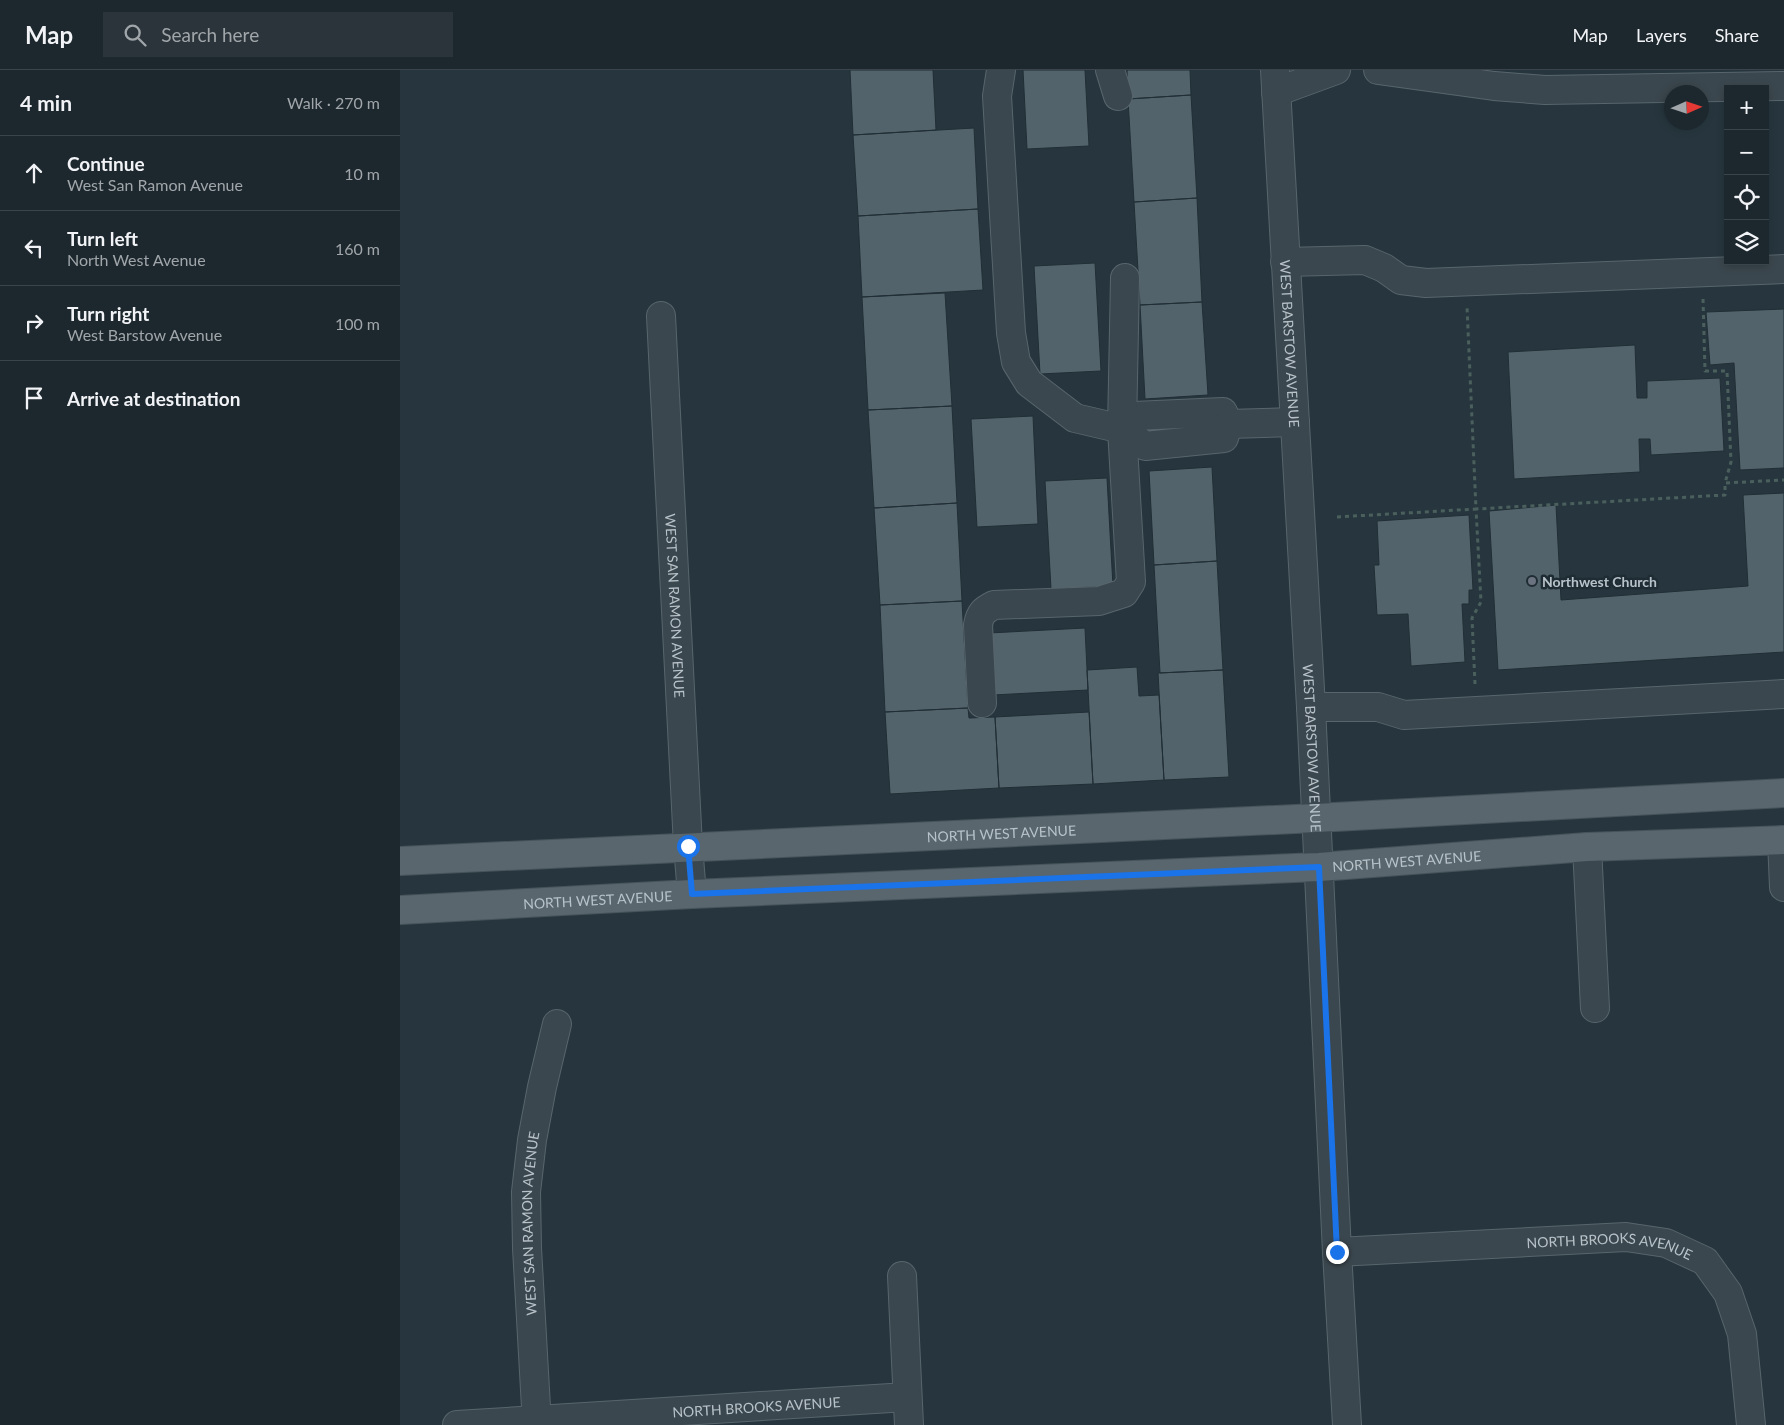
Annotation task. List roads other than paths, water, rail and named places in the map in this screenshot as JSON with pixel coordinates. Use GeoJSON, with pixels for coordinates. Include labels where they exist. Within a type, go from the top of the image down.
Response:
{"type":"FeatureCollection","features":[{"type":"Feature","properties":{"kind":"main road","name":"NORTH WEST AVENUE"},"geometry":{"type":"LineString","coordinates":[[400,861],[1784,794]]}},
{"type":"Feature","properties":{"kind":"main road","name":"NORTH WEST AVENUE"},"geometry":{"type":"LineString","coordinates":[[400,910],[692,894],[1319,867],[1587,847],[1783,840]]}},
{"type":"Feature","properties":{"kind":"street"},"geometry":{"type":"LineString","coordinates":[[1001,70],[997,96],[1011,333],[1016,362],[1029,383],[1075,418],[1122,429]]}},
{"type":"Feature","properties":{"kind":"street"},"geometry":{"type":"LineString","coordinates":[[1110,70],[1118,96]]}},
{"type":"Feature","properties":{"kind":"street"},"geometry":{"type":"LineString","coordinates":[[1276,81],[1336,70]]}},
{"type":"Feature","properties":{"kind":"street"},"geometry":{"type":"LineString","coordinates":[[1378,70],[1494,86],[1545,90],[1784,86]]}},
{"type":"Feature","properties":{"kind":"street","name":"WEST BARSTOW AVENUE"},"geometry":{"type":"LineString","coordinates":[[1276,81],[1347,1425]]}},
{"type":"Feature","properties":{"kind":"street"},"geometry":{"type":"LineString","coordinates":[[1285,262],[1365,260],[1384,268],[1402,280],[1426,283],[1784,269]]}},
{"type":"Feature","properties":{"kind":"street"},"geometry":{"type":"LineString","coordinates":[[982,703],[978,625],[979,616],[984,610],[994,605],[1098,601],[1124,593],[1131,582],[1122,429],[1125,278]]}},
{"type":"Feature","properties":{"kind":"street","name":"WEST SAN RAMON AVENUE"},"geometry":{"type":"LineString","coordinates":[[661,316],[692,894]]}},
{"type":"Feature","properties":{"kind":"street"},"geometry":{"type":"LineString","coordinates":[[1122,429],[1134,416],[1223,412],[1228,424],[1295,422]]}},
{"type":"Feature","properties":{"kind":"street"},"geometry":{"type":"LineString","coordinates":[[1310,707],[1378,707],[1404,716],[1784,694]]}},
{"type":"Feature","properties":{"kind":"street"},"geometry":{"type":"LineString","coordinates":[[1783,840],[1784,887]]}},
{"type":"Feature","properties":{"kind":"street"},"geometry":{"type":"LineString","coordinates":[[1587,847],[1595,1008]]}},
{"type":"Feature","properties":{"kind":"street","name":"WEST SAN RAMON AVENUE"},"geometry":{"type":"LineString","coordinates":[[537,1423],[527,1248],[526,1192],[532,1140],[557,1024]]}},
{"type":"Feature","properties":{"kind":"street","name":"NORTH BROOKS AVENUE"},"geometry":{"type":"LineString","coordinates":[[1337,1252],[1626,1237],[1666,1243],[1705,1261],[1728,1293],[1742,1334],[1751,1425]]}},
{"type":"Feature","properties":{"kind":"street"},"geometry":{"type":"LineString","coordinates":[[902,1276],[906,1397],[909,1425]]}},
{"type":"Feature","properties":{"kind":"street","name":"NORTH BROOKS AVENUE"},"geometry":{"type":"LineString","coordinates":[[457,1425],[537,1423],[906,1397]]}},
{"type":"Feature","properties":{"kind":"place","name":"Northwest Church"},"geometry":{"type":"Point","coordinates":[1532,581]}}]}
